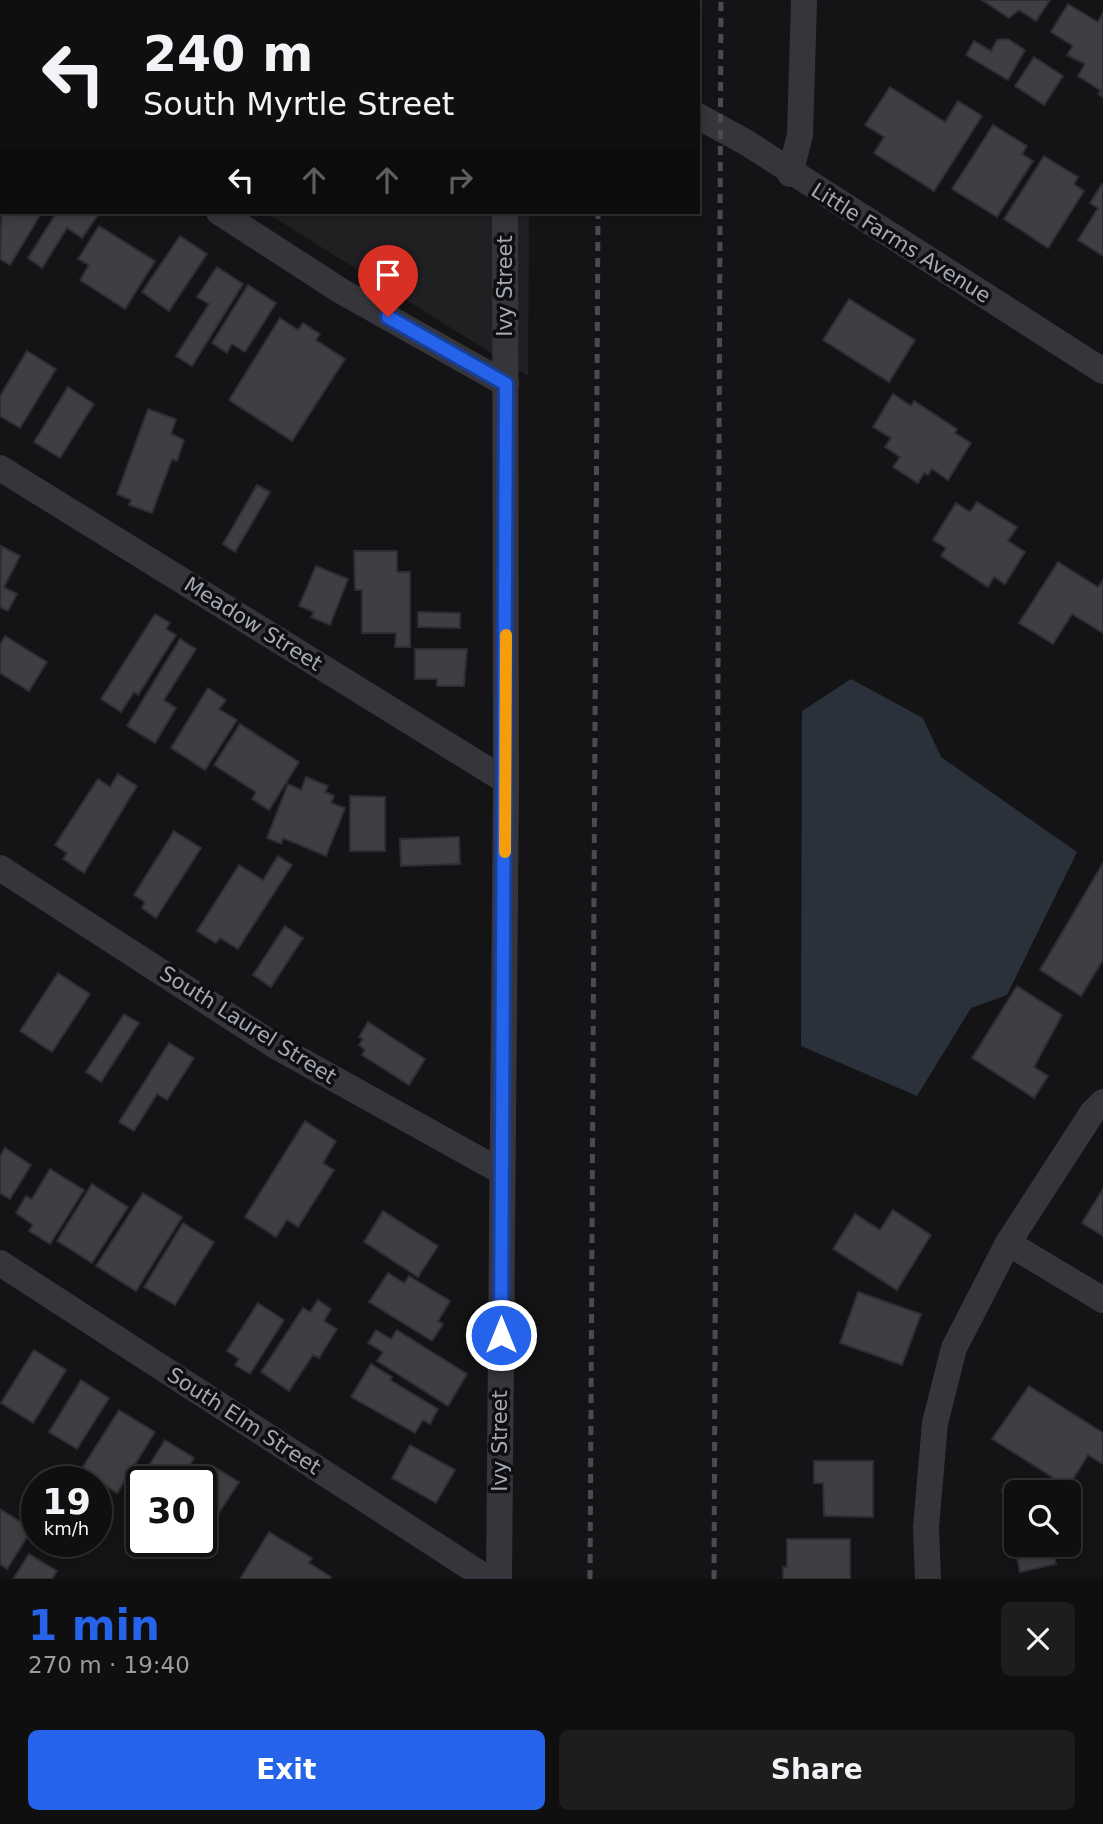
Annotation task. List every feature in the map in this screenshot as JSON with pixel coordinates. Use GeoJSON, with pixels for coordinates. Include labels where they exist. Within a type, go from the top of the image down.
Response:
{"type":"FeatureCollection","features":[{"type":"Feature","properties":{"kind":"street"},"geometry":{"type":"LineString","coordinates":[[790,174],[800,135],[804,0]]}},
{"type":"Feature","properties":{"kind":"street","name":"Little Farms Avenue"},"geometry":{"type":"LineString","coordinates":[[700,117],[747,143],[790,174],[1103,371]]}},
{"type":"Feature","properties":{"kind":"street"},"geometry":{"type":"LineString","coordinates":[[222,214],[341,290],[506,384]]}},
{"type":"Feature","properties":{"kind":"street","name":"Ivy Street"},"geometry":{"type":"LineString","coordinates":[[499,1579],[506,781],[505,214]]}},
{"type":"Feature","properties":{"kind":"street","name":"Meadow Street"},"geometry":{"type":"LineString","coordinates":[[0,468],[506,781]]}},
{"type":"Feature","properties":{"kind":"street","name":"South Laurel Street"},"geometry":{"type":"LineString","coordinates":[[0,868],[277,1046],[502,1172]]}},
{"type":"Feature","properties":{"kind":"street"},"geometry":{"type":"LineString","coordinates":[[928,1579],[926,1527],[938,1411],[954,1348],[1009,1243],[1092,1113],[1103,1102]]}},
{"type":"Feature","properties":{"kind":"street"},"geometry":{"type":"LineString","coordinates":[[1009,1243],[1103,1300]]}},
{"type":"Feature","properties":{"kind":"street","name":"South Elm Street"},"geometry":{"type":"LineString","coordinates":[[0,1263],[488,1579]]}},
{"type":"Feature","properties":{"kind":"shaded area"},"geometry":{"type":"Polygon","coordinates":[[[268,214],[529,214],[528,376],[268,214]]]}},
{"type":"Feature","properties":{"kind":"shaded area"},"geometry":{"type":"Polygon","coordinates":[[[851,679],[923,718],[941,757],[1077,852],[1007,995],[971,1008],[917,1096],[801,1046],[802,711],[851,679]]]}},
{"type":"Feature","properties":{"kind":"building"},"geometry":{"type":"Polygon","coordinates":[[[982,0],[1050,0],[1036,21],[1019,10],[1009,18],[982,0]]]}},
{"type":"Feature","properties":{"kind":"building"},"geometry":{"type":"Polygon","coordinates":[[[1068,4],[1098,22],[1103,13],[1103,97],[1098,94],[1101,91],[1078,76],[1085,64],[1067,55],[1073,46],[1051,32],[1068,4]]]}},
{"type":"Feature","properties":{"kind":"building"},"geometry":{"type":"Polygon","coordinates":[[[1008,39],[1025,50],[1008,80],[966,55],[974,41],[991,51],[997,40],[1008,39]]]}},
{"type":"Feature","properties":{"kind":"building"},"geometry":{"type":"Polygon","coordinates":[[[1034,57],[1063,76],[1044,105],[1015,86],[1034,57]]]}},
{"type":"Feature","properties":{"kind":"building"},"geometry":{"type":"Polygon","coordinates":[[[890,87],[945,122],[958,101],[982,116],[934,191],[874,153],[884,137],[865,125],[890,87]]]}},
{"type":"Feature","properties":{"kind":"building"},"geometry":{"type":"Polygon","coordinates":[[[993,125],[1027,146],[1022,154],[1033,161],[997,217],[952,189],[993,125]]]}},
{"type":"Feature","properties":{"kind":"building"},"geometry":{"type":"Polygon","coordinates":[[[1044,156],[1078,177],[1074,184],[1084,191],[1048,248],[1004,219],[1044,156]]]}},
{"type":"Feature","properties":{"kind":"building"},"geometry":{"type":"Polygon","coordinates":[[[1102,184],[1103,256],[1078,240],[1098,208],[1090,203],[1102,184]]]}},
{"type":"Feature","properties":{"kind":"building"},"geometry":{"type":"Polygon","coordinates":[[[2,214],[41,214],[10,265],[0,259],[2,214]]]}},
{"type":"Feature","properties":{"kind":"building"},"geometry":{"type":"Polygon","coordinates":[[[56,214],[99,214],[82,238],[67,228],[42,268],[28,258],[56,214]]]}},
{"type":"Feature","properties":{"kind":"building"},"geometry":{"type":"Polygon","coordinates":[[[99,226],[155,261],[125,309],[80,280],[89,265],[78,259],[99,226]]]}},
{"type":"Feature","properties":{"kind":"building"},"geometry":{"type":"Polygon","coordinates":[[[180,236],[207,254],[169,311],[142,292],[180,236]]]}},
{"type":"Feature","properties":{"kind":"building"},"geometry":{"type":"Polygon","coordinates":[[[217,267],[243,284],[192,366],[176,356],[209,304],[197,297],[217,267]]]}},
{"type":"Feature","properties":{"kind":"building"},"geometry":{"type":"Polygon","coordinates":[[[248,285],[276,303],[245,352],[232,344],[227,353],[212,343],[248,285]]]}},
{"type":"Feature","properties":{"kind":"building"},"geometry":{"type":"Polygon","coordinates":[[[849,299],[915,340],[889,382],[823,340],[849,299]]]}},
{"type":"Feature","properties":{"kind":"building"},"geometry":{"type":"Polygon","coordinates":[[[280,318],[298,330],[303,323],[320,334],[316,340],[345,359],[292,441],[229,400],[280,318]]]}},
{"type":"Feature","properties":{"kind":"building"},"geometry":{"type":"Polygon","coordinates":[[[27,351],[56,369],[20,428],[0,416],[0,396],[27,351]]]}},
{"type":"Feature","properties":{"kind":"building"},"geometry":{"type":"Polygon","coordinates":[[[68,387],[94,404],[60,458],[34,442],[68,387]]]}},
{"type":"Feature","properties":{"kind":"building"},"geometry":{"type":"Polygon","coordinates":[[[893,394],[911,406],[914,401],[957,429],[955,433],[971,443],[948,480],[932,469],[928,475],[924,473],[918,483],[893,467],[900,457],[885,447],[891,438],[873,427],[893,394]]]}},
{"type":"Feature","properties":{"kind":"building"},"geometry":{"type":"Polygon","coordinates":[[[148,409],[176,419],[171,434],[184,440],[177,461],[172,459],[152,513],[129,505],[131,500],[117,494],[148,409]]]}},
{"type":"Feature","properties":{"kind":"building"},"geometry":{"type":"Polygon","coordinates":[[[257,485],[270,492],[235,552],[223,544],[257,485]]]}},
{"type":"Feature","properties":{"kind":"building"},"geometry":{"type":"Polygon","coordinates":[[[977,502],[1017,527],[1008,541],[1025,552],[1005,584],[994,577],[988,587],[941,556],[946,548],[933,540],[956,503],[970,512],[977,502]]]}},
{"type":"Feature","properties":{"kind":"building"},"geometry":{"type":"Polygon","coordinates":[[[1,546],[20,556],[4,587],[17,594],[8,611],[0,607],[1,546]]]}},
{"type":"Feature","properties":{"kind":"building"},"geometry":{"type":"Polygon","coordinates":[[[354,551],[397,551],[397,572],[410,572],[410,647],[395,647],[396,633],[362,633],[362,590],[355,590],[354,551]]]}},
{"type":"Feature","properties":{"kind":"building"},"geometry":{"type":"Polygon","coordinates":[[[1058,562],[1098,587],[1103,580],[1103,633],[1072,614],[1053,644],[1019,623],[1058,562]]]}},
{"type":"Feature","properties":{"kind":"building"},"geometry":{"type":"Polygon","coordinates":[[[316,566],[348,579],[330,625],[311,617],[314,612],[299,606],[316,566]]]}},
{"type":"Feature","properties":{"kind":"building"},"geometry":{"type":"Polygon","coordinates":[[[418,612],[460,613],[460,628],[418,627],[418,612]]]}},
{"type":"Feature","properties":{"kind":"building"},"geometry":{"type":"Polygon","coordinates":[[[155,614],[170,623],[166,629],[176,635],[138,695],[134,692],[121,712],[101,699],[155,614]]]}},
{"type":"Feature","properties":{"kind":"building"},"geometry":{"type":"Polygon","coordinates":[[[5,636],[47,662],[29,691],[0,673],[0,645],[5,636]]]}},
{"type":"Feature","properties":{"kind":"building"},"geometry":{"type":"Polygon","coordinates":[[[180,639],[196,649],[164,700],[176,708],[155,743],[127,726],[180,639]]]}},
{"type":"Feature","properties":{"kind":"building"},"geometry":{"type":"Polygon","coordinates":[[[415,649],[467,649],[464,686],[437,686],[437,679],[415,679],[415,649]]]}},
{"type":"Feature","properties":{"kind":"building"},"geometry":{"type":"Polygon","coordinates":[[[208,688],[226,700],[219,709],[237,720],[205,770],[171,748],[208,688]]]}},
{"type":"Feature","properties":{"kind":"building"},"geometry":{"type":"Polygon","coordinates":[[[240,724],[299,762],[269,810],[252,799],[256,792],[214,765],[240,724]]]}},
{"type":"Feature","properties":{"kind":"building"},"geometry":{"type":"Polygon","coordinates":[[[118,774],[137,786],[84,873],[63,859],[67,853],[55,845],[98,779],[110,787],[118,774]]]}},
{"type":"Feature","properties":{"kind":"building"},"geometry":{"type":"Polygon","coordinates":[[[306,777],[328,786],[325,792],[334,796],[331,803],[345,808],[326,856],[283,838],[281,844],[267,838],[288,784],[301,790],[306,777]]]}},
{"type":"Feature","properties":{"kind":"building"},"geometry":{"type":"Polygon","coordinates":[[[350,796],[385,797],[385,851],[350,851],[350,796]]]}},
{"type":"Feature","properties":{"kind":"building"},"geometry":{"type":"Polygon","coordinates":[[[174,831],[201,848],[156,918],[142,908],[145,902],[134,895],[174,831]]]}},
{"type":"Feature","properties":{"kind":"building"},"geometry":{"type":"Polygon","coordinates":[[[459,837],[460,864],[401,866],[400,839],[459,837]]]}},
{"type":"Feature","properties":{"kind":"building"},"geometry":{"type":"Polygon","coordinates":[[[278,856],[292,865],[238,949],[220,938],[216,943],[197,931],[239,865],[263,880],[278,856]]]}},
{"type":"Feature","properties":{"kind":"building"},"geometry":{"type":"Polygon","coordinates":[[[1103,863],[1103,960],[1081,996],[1040,970],[1103,863]]]}},
{"type":"Feature","properties":{"kind":"building"},"geometry":{"type":"Polygon","coordinates":[[[285,926],[303,938],[271,987],[253,975],[285,926]]]}},
{"type":"Feature","properties":{"kind":"building"},"geometry":{"type":"Polygon","coordinates":[[[58,973],[90,994],[52,1052],[20,1031],[58,973]]]}},
{"type":"Feature","properties":{"kind":"building"},"geometry":{"type":"Polygon","coordinates":[[[1017,986],[1062,1015],[1034,1067],[1048,1076],[1034,1098],[972,1058],[1017,986]]]}},
{"type":"Feature","properties":{"kind":"building"},"geometry":{"type":"Polygon","coordinates":[[[124,1014],[139,1023],[101,1082],[86,1072],[124,1014]]]}},
{"type":"Feature","properties":{"kind":"building"},"geometry":{"type":"Polygon","coordinates":[[[368,1022],[425,1059],[409,1085],[362,1055],[365,1050],[359,1045],[363,1039],[359,1037],[368,1022]]]}},
{"type":"Feature","properties":{"kind":"building"},"geometry":{"type":"Polygon","coordinates":[[[169,1043],[194,1058],[167,1100],[157,1094],[134,1131],[119,1122],[169,1043]]]}},
{"type":"Feature","properties":{"kind":"building"},"geometry":{"type":"Polygon","coordinates":[[[305,1121],[336,1141],[323,1163],[334,1170],[298,1227],[287,1220],[276,1237],[245,1217],[305,1121]]]}},
{"type":"Feature","properties":{"kind":"building"},"geometry":{"type":"Polygon","coordinates":[[[5,1148],[31,1165],[10,1199],[0,1193],[0,1156],[5,1148]]]}},
{"type":"Feature","properties":{"kind":"building"},"geometry":{"type":"Polygon","coordinates":[[[50,1169],[84,1190],[50,1244],[29,1231],[33,1225],[16,1213],[26,1196],[32,1199],[50,1169]]]}},
{"type":"Feature","properties":{"kind":"building"},"geometry":{"type":"Polygon","coordinates":[[[92,1184],[128,1207],[92,1263],[57,1241],[92,1184]]]}},
{"type":"Feature","properties":{"kind":"building"},"geometry":{"type":"Polygon","coordinates":[[[1103,1189],[1103,1236],[1082,1223],[1103,1189]]]}},
{"type":"Feature","properties":{"kind":"building"},"geometry":{"type":"Polygon","coordinates":[[[143,1193],[182,1217],[136,1291],[96,1266],[143,1193]]]}},
{"type":"Feature","properties":{"kind":"building"},"geometry":{"type":"Polygon","coordinates":[[[893,1210],[931,1235],[897,1290],[833,1249],[855,1214],[880,1230],[893,1210]]]}},
{"type":"Feature","properties":{"kind":"building"},"geometry":{"type":"Polygon","coordinates":[[[383,1211],[438,1246],[418,1277],[364,1242],[383,1211]]]}},
{"type":"Feature","properties":{"kind":"building"},"geometry":{"type":"Polygon","coordinates":[[[183,1223],[214,1242],[175,1305],[144,1287],[183,1223]]]}},
{"type":"Feature","properties":{"kind":"building"},"geometry":{"type":"Polygon","coordinates":[[[388,1273],[404,1283],[409,1276],[450,1301],[438,1321],[443,1324],[432,1341],[369,1302],[388,1273]]]}},
{"type":"Feature","properties":{"kind":"building"},"geometry":{"type":"Polygon","coordinates":[[[858,1292],[921,1314],[902,1365],[840,1343],[858,1292]]]}},
{"type":"Feature","properties":{"kind":"building"},"geometry":{"type":"Polygon","coordinates":[[[318,1300],[331,1309],[324,1321],[337,1329],[319,1358],[313,1355],[289,1391],[261,1372],[303,1308],[310,1312],[318,1300]]]}},
{"type":"Feature","properties":{"kind":"building"},"geometry":{"type":"Polygon","coordinates":[[[258,1303],[284,1320],[250,1374],[235,1365],[239,1359],[227,1351],[258,1303]]]}},
{"type":"Feature","properties":{"kind":"building"},"geometry":{"type":"Polygon","coordinates":[[[376,1330],[391,1339],[397,1330],[467,1374],[448,1406],[377,1361],[383,1352],[368,1343],[376,1330]]]}},
{"type":"Feature","properties":{"kind":"building"},"geometry":{"type":"Polygon","coordinates":[[[34,1350],[66,1370],[33,1423],[1,1403],[34,1350]]]}},
{"type":"Feature","properties":{"kind":"building"},"geometry":{"type":"Polygon","coordinates":[[[371,1364],[392,1377],[390,1380],[438,1409],[430,1424],[423,1420],[415,1433],[351,1397],[371,1364]]]}},
{"type":"Feature","properties":{"kind":"building"},"geometry":{"type":"Polygon","coordinates":[[[81,1380],[109,1398],[77,1449],[49,1432],[81,1380]]]}},
{"type":"Feature","properties":{"kind":"building"},"geometry":{"type":"Polygon","coordinates":[[[1029,1386],[1103,1433],[1103,1464],[1088,1455],[1072,1480],[1057,1480],[992,1439],[1029,1386]]]}},
{"type":"Feature","properties":{"kind":"building"},"geometry":{"type":"Polygon","coordinates":[[[119,1410],[155,1432],[134,1466],[126,1466],[126,1479],[117,1493],[112,1490],[112,1466],[84,1466],[119,1410]]]}},
{"type":"Feature","properties":{"kind":"building"},"geometry":{"type":"Polygon","coordinates":[[[165,1440],[194,1458],[189,1466],[149,1466],[165,1440]]]}},
{"type":"Feature","properties":{"kind":"building"},"geometry":{"type":"Polygon","coordinates":[[[410,1445],[455,1470],[436,1503],[392,1478],[410,1445]]]}},
{"type":"Feature","properties":{"kind":"building"},"geometry":{"type":"Polygon","coordinates":[[[814,1461],[873,1461],[873,1517],[824,1516],[823,1483],[814,1483],[814,1461]]]}},
{"type":"Feature","properties":{"kind":"building"},"geometry":{"type":"Polygon","coordinates":[[[217,1468],[239,1482],[217,1516],[217,1468]]]}},
{"type":"Feature","properties":{"kind":"building"},"geometry":{"type":"Polygon","coordinates":[[[0,1509],[21,1522],[21,1547],[7,1569],[0,1564],[0,1509]]]}},
{"type":"Feature","properties":{"kind":"building"},"geometry":{"type":"Polygon","coordinates":[[[269,1532],[312,1558],[309,1563],[331,1577],[330,1579],[240,1579],[269,1532]]]}},
{"type":"Feature","properties":{"kind":"building"},"geometry":{"type":"Polygon","coordinates":[[[787,1539],[850,1539],[850,1579],[783,1579],[783,1567],[787,1567],[787,1539]]]}},
{"type":"Feature","properties":{"kind":"building"},"geometry":{"type":"Polygon","coordinates":[[[27,1557],[34,1557],[57,1571],[52,1579],[13,1579],[27,1557]]]}},
{"type":"Feature","properties":{"kind":"building"},"geometry":{"type":"Polygon","coordinates":[[[1017,1557],[1055,1557],[1056,1564],[1020,1572],[1017,1557]]]}},
{"type":"Feature","properties":{"kind":"railway"},"geometry":{"type":"LineString","coordinates":[[714,1579],[721,0]]}},
{"type":"Feature","properties":{"kind":"railway"},"geometry":{"type":"LineString","coordinates":[[590,1579],[598,214]]}},
{"type":"Feature","properties":{"kind":"slow traffic"},"geometry":{"type":"LineString","coordinates":[[505,852],[506,635]]}},
{"type":"Feature","properties":{"kind":"route"},"geometry":{"type":"LineString","coordinates":[[388,317],[506,384],[501,1335]]}}]}
